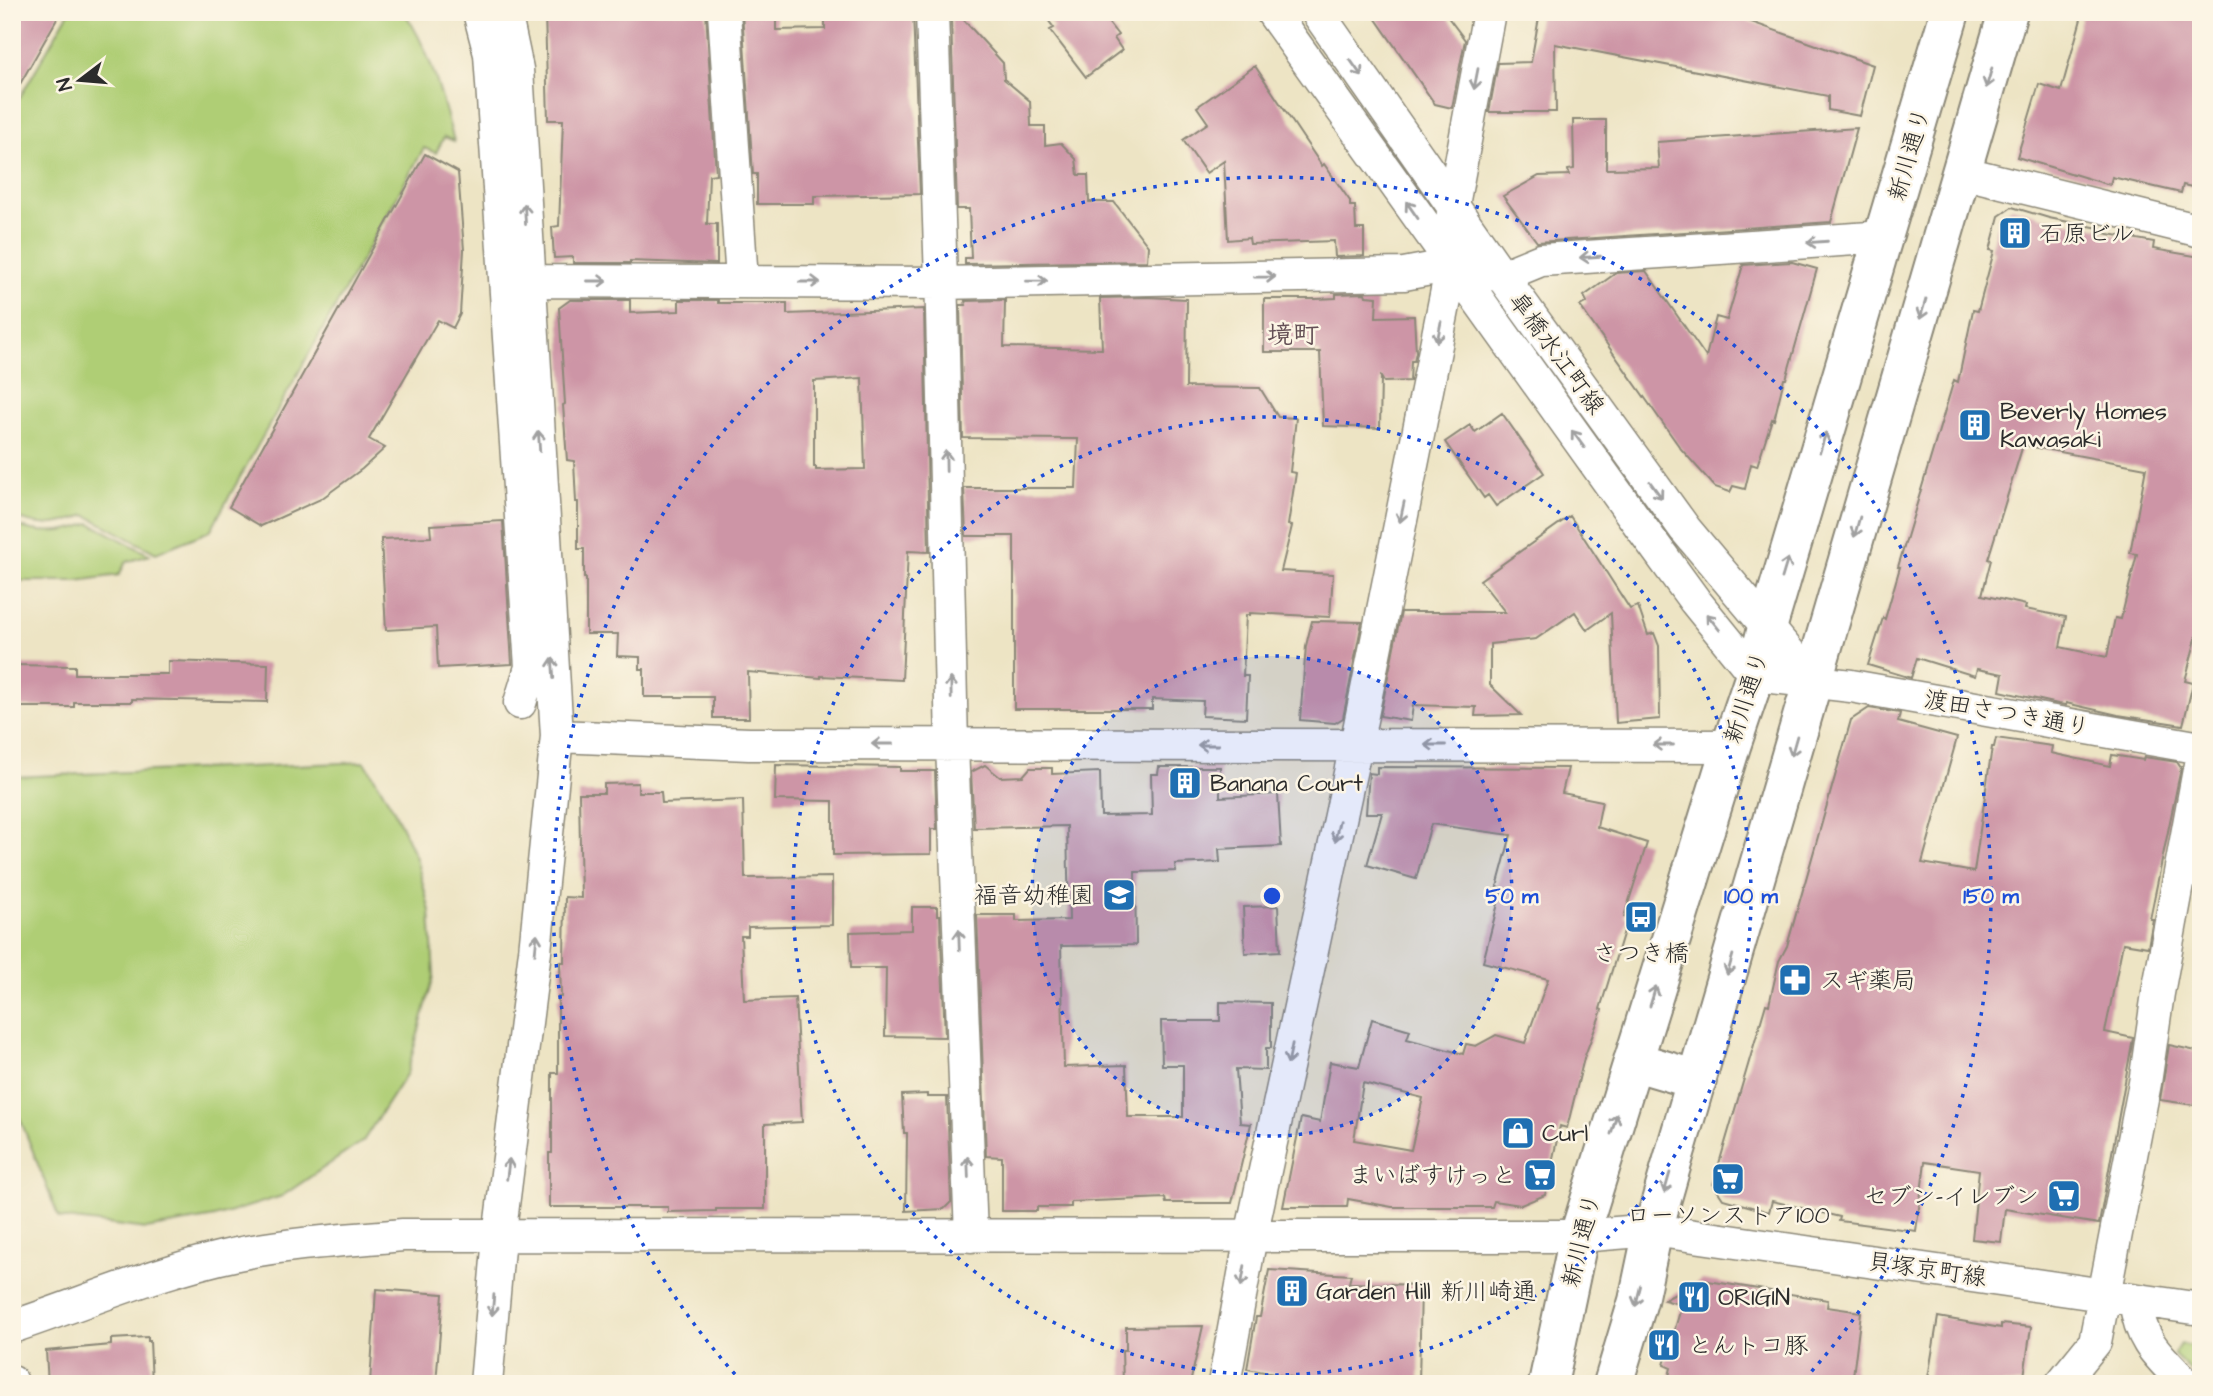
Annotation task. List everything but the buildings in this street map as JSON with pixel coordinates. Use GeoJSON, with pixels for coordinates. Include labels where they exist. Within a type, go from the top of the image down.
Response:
{"type":"FeatureCollection","features":[{"type":"Feature","properties":{"kind":"main road","name":"新川通り"},"geometry":{"type":"LineString","coordinates":[[1548,1384],[1579,1236],[1755,676],[1950,12]]}},
{"type":"Feature","properties":{"kind":"main road"},"geometry":{"type":"LineString","coordinates":[[1613,1384],[1638,1301],[1653,1230],[2008,12]]}},
{"type":"Feature","properties":{"kind":"main road"},"geometry":{"type":"LineString","coordinates":[[1907,159],[1961,172]]}},
{"type":"Feature","properties":{"kind":"main road"},"geometry":{"type":"LineString","coordinates":[[1885,237],[1937,254]]}},
{"type":"Feature","properties":{"kind":"main road"},"geometry":{"type":"LineString","coordinates":[[1633,1061],[1697,1080]]}},
{"type":"Feature","properties":{"kind":"street"},"geometry":{"type":"LineString","coordinates":[[479,12],[490,54],[531,667],[520,703]]}},
{"type":"Feature","properties":{"kind":"street"},"geometry":{"type":"LineString","coordinates":[[486,1384],[499,1237],[535,951],[557,736],[517,69],[505,12]]}},
{"type":"Feature","properties":{"kind":"street"},"geometry":{"type":"LineString","coordinates":[[724,12],[742,281]]}},
{"type":"Feature","properties":{"kind":"street"},"geometry":{"type":"LineString","coordinates":[[932,12],[952,745],[971,1236]]}},
{"type":"Feature","properties":{"kind":"street","name":"皐橋水江町線"},"geometry":{"type":"LineString","coordinates":[[1272,12],[1695,601],[1755,676]]}},
{"type":"Feature","properties":{"kind":"street","name":"皐橋水江町線"},"geometry":{"type":"LineString","coordinates":[[1317,12],[1502,276],[1685,529],[1813,681]]}},
{"type":"Feature","properties":{"kind":"street"},"geometry":{"type":"LineString","coordinates":[[1224,1384],[1251,1236],[1356,745],[1452,265],[1453,205],[1489,12]]}},
{"type":"Feature","properties":{"kind":"street"},"geometry":{"type":"LineString","coordinates":[[1961,172],[2201,231]]}},
{"type":"Feature","properties":{"kind":"street"},"geometry":{"type":"LineString","coordinates":[[529,281],[941,282],[1404,274],[1452,265],[1502,276],[1541,260],[1885,237]]}},
{"type":"Feature","properties":{"kind":"street","name":"渡田さつき通り"},"geometry":{"type":"LineString","coordinates":[[1755,676],[1851,685],[2201,748]]}},
{"type":"Feature","properties":{"kind":"street"},"geometry":{"type":"LineString","coordinates":[[557,736],[749,744],[1731,746]]}},
{"type":"Feature","properties":{"kind":"street"},"geometry":{"type":"LineString","coordinates":[[2061,1384],[2095,1342],[2145,1083],[2158,993],[2201,759]]}},
{"type":"Feature","properties":{"kind":"street","name":"貝塚京町線"},"geometry":{"type":"LineString","coordinates":[[12,1327],[163,1274],[237,1254],[309,1242],[403,1235],[1579,1236],[1653,1230],[2201,1309]]}},
{"type":"Feature","properties":{"kind":"street"},"geometry":{"type":"LineString","coordinates":[[2135,1300],[2138,1324],[2150,1346],[2186,1384]]}},
{"type":"Feature","properties":{"kind":"green space"},"geometry":{"type":"Polygon","coordinates":[[[69,12],[404,12],[428,58],[454,141],[444,137],[436,153],[424,148],[210,531],[156,553],[86,515],[67,521],[40,524],[12,515],[12,111],[69,12]]]}},
{"type":"Feature","properties":{"kind":"green space"},"geometry":{"type":"Polygon","coordinates":[[[90,523],[150,555],[126,562],[119,575],[77,581],[12,581],[12,524],[51,532],[90,523]]]}},
{"type":"Feature","properties":{"kind":"green space"},"geometry":{"type":"Polygon","coordinates":[[[365,762],[393,808],[416,858],[430,911],[434,976],[407,1073],[363,1141],[282,1196],[215,1217],[146,1229],[59,1218],[12,1098],[12,777],[365,762]]]}},
{"type":"Feature","properties":{"kind":"green space"},"geometry":{"type":"Polygon","coordinates":[[[2181,1344],[2201,1347],[2201,1381],[2174,1355],[2181,1344]]]}},
{"type":"Feature","properties":{"kind":"place","name":"石原ビル"},"geometry":{"type":"Point","coordinates":[2015,233]}},
{"type":"Feature","properties":{"kind":"place","name":"Beverly Homes Kawasaki"},"geometry":{"type":"Point","coordinates":[1975,425]}},
{"type":"Feature","properties":{"kind":"place","name":"Banana Court"},"geometry":{"type":"Point","coordinates":[1185,783]}},
{"type":"Feature","properties":{"kind":"place","name":"福音幼稚園"},"geometry":{"type":"Point","coordinates":[1119,895]}},
{"type":"Feature","properties":{"kind":"place","name":"さつき橋"},"geometry":{"type":"Point","coordinates":[1641,917]}},
{"type":"Feature","properties":{"kind":"place","name":"スギ薬局"},"geometry":{"type":"Point","coordinates":[1795,980]}},
{"type":"Feature","properties":{"kind":"place","name":"Curl"},"geometry":{"type":"Point","coordinates":[1518,1133]}},
{"type":"Feature","properties":{"kind":"place","name":"まいばすけっと"},"geometry":{"type":"Point","coordinates":[1540,1175]}},
{"type":"Feature","properties":{"kind":"place","name":"ローソンストア100"},"geometry":{"type":"Point","coordinates":[1728,1179]}},
{"type":"Feature","properties":{"kind":"place","name":"セブン-イレブン"},"geometry":{"type":"Point","coordinates":[2064,1196]}},
{"type":"Feature","properties":{"kind":"place","name":"Garden Hill 新川崎通"},"geometry":{"type":"Point","coordinates":[1292,1291]}},
{"type":"Feature","properties":{"kind":"place","name":"ORIGIN"},"geometry":{"type":"Point","coordinates":[1694,1297]}},
{"type":"Feature","properties":{"kind":"place","name":"とんトコ豚"},"geometry":{"type":"Point","coordinates":[1664,1345]}},
{"type":"Feature","properties":{"kind":"district","name":"境町"},"geometry":{"type":"Point","coordinates":[1293,334]}}]}
